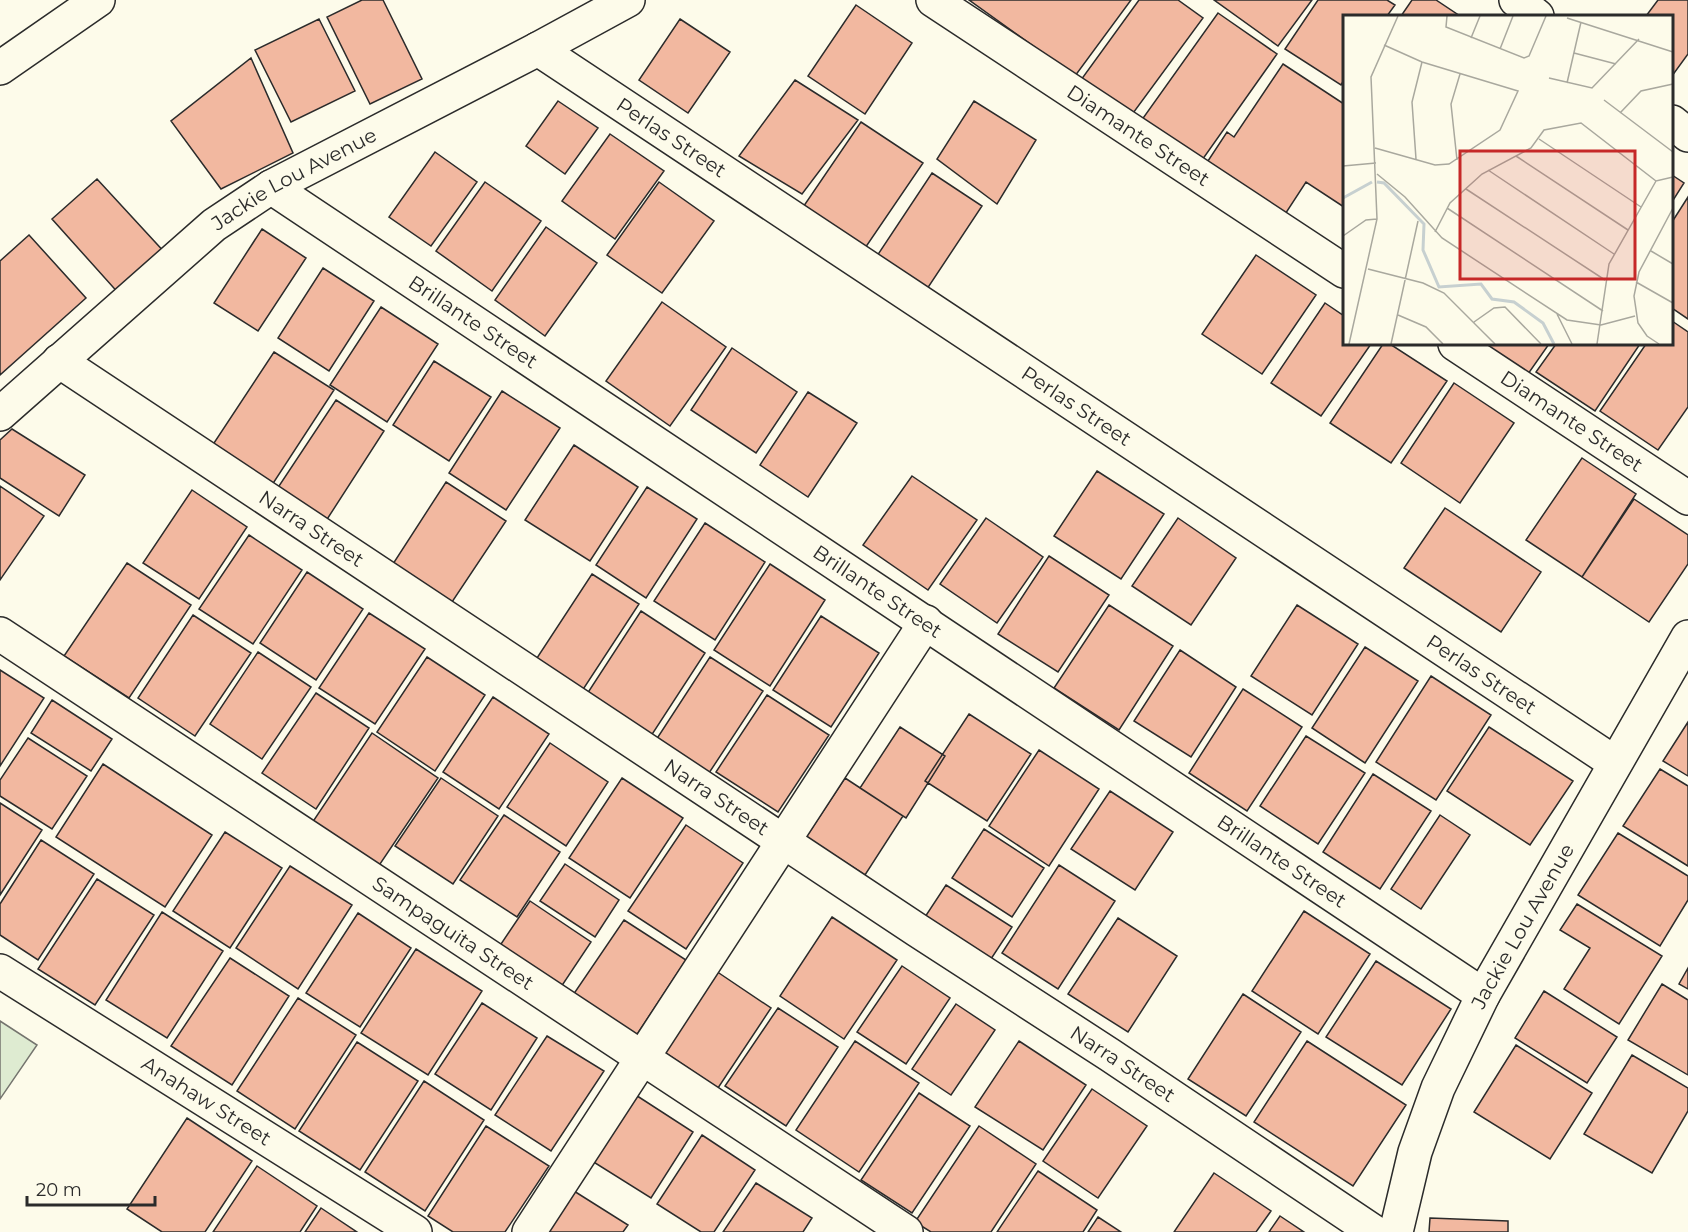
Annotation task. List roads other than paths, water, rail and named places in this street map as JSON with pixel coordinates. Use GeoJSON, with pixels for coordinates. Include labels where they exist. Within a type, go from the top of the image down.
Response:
{"type":"FeatureCollection","features":[{"type":"Feature","properties":{"kind":"street"},"geometry":{"type":"LineString","coordinates":[[0,68],[98,0]]}},
{"type":"Feature","properties":{"kind":"street","name":"Jackie Lou Avenue"},"geometry":{"type":"LineString","coordinates":[[0,414],[214,225],[271,187],[538,50],[628,0]]}},
{"type":"Feature","properties":{"kind":"street","name":"Diamante Street"},"geometry":{"type":"LineString","coordinates":[[933,0],[1343,270]]}},
{"type":"Feature","properties":{"kind":"street"},"geometry":{"type":"LineString","coordinates":[[1516,0],[1536,15]]}},
{"type":"Feature","properties":{"kind":"street","name":"Perlas Street"},"geometry":{"type":"LineString","coordinates":[[538,50],[1615,763]]}},
{"type":"Feature","properties":{"kind":"street"},"geometry":{"type":"LineString","coordinates":[[1673,124],[1688,135]]}},
{"type":"Feature","properties":{"kind":"street","name":"Brillante Street"},"geometry":{"type":"LineString","coordinates":[[271,187],[1483,995]]}},
{"type":"Feature","properties":{"kind":"street","name":"Diamante Street"},"geometry":{"type":"LineString","coordinates":[[1457,345],[1688,498]]}},
{"type":"Feature","properties":{"kind":"street","name":"Narra Street"},"geometry":{"type":"LineString","coordinates":[[59,361],[1374,1232]]}},
{"type":"Feature","properties":{"kind":"street"},"geometry":{"type":"LineString","coordinates":[[529,1232],[926,622]]}},
{"type":"Feature","properties":{"kind":"street","name":"Sampaguita Street"},"geometry":{"type":"LineString","coordinates":[[0,634],[906,1232]]}},
{"type":"Feature","properties":{"kind":"street","name":"Jackie Lou Avenue"},"geometry":{"type":"LineString","coordinates":[[1396,1232],[1415,1152],[1438,1088],[1483,995],[1688,637]]}},
{"type":"Feature","properties":{"kind":"street","name":"Anahaw Street"},"geometry":{"type":"LineString","coordinates":[[0,971],[415,1232]]}}]}
